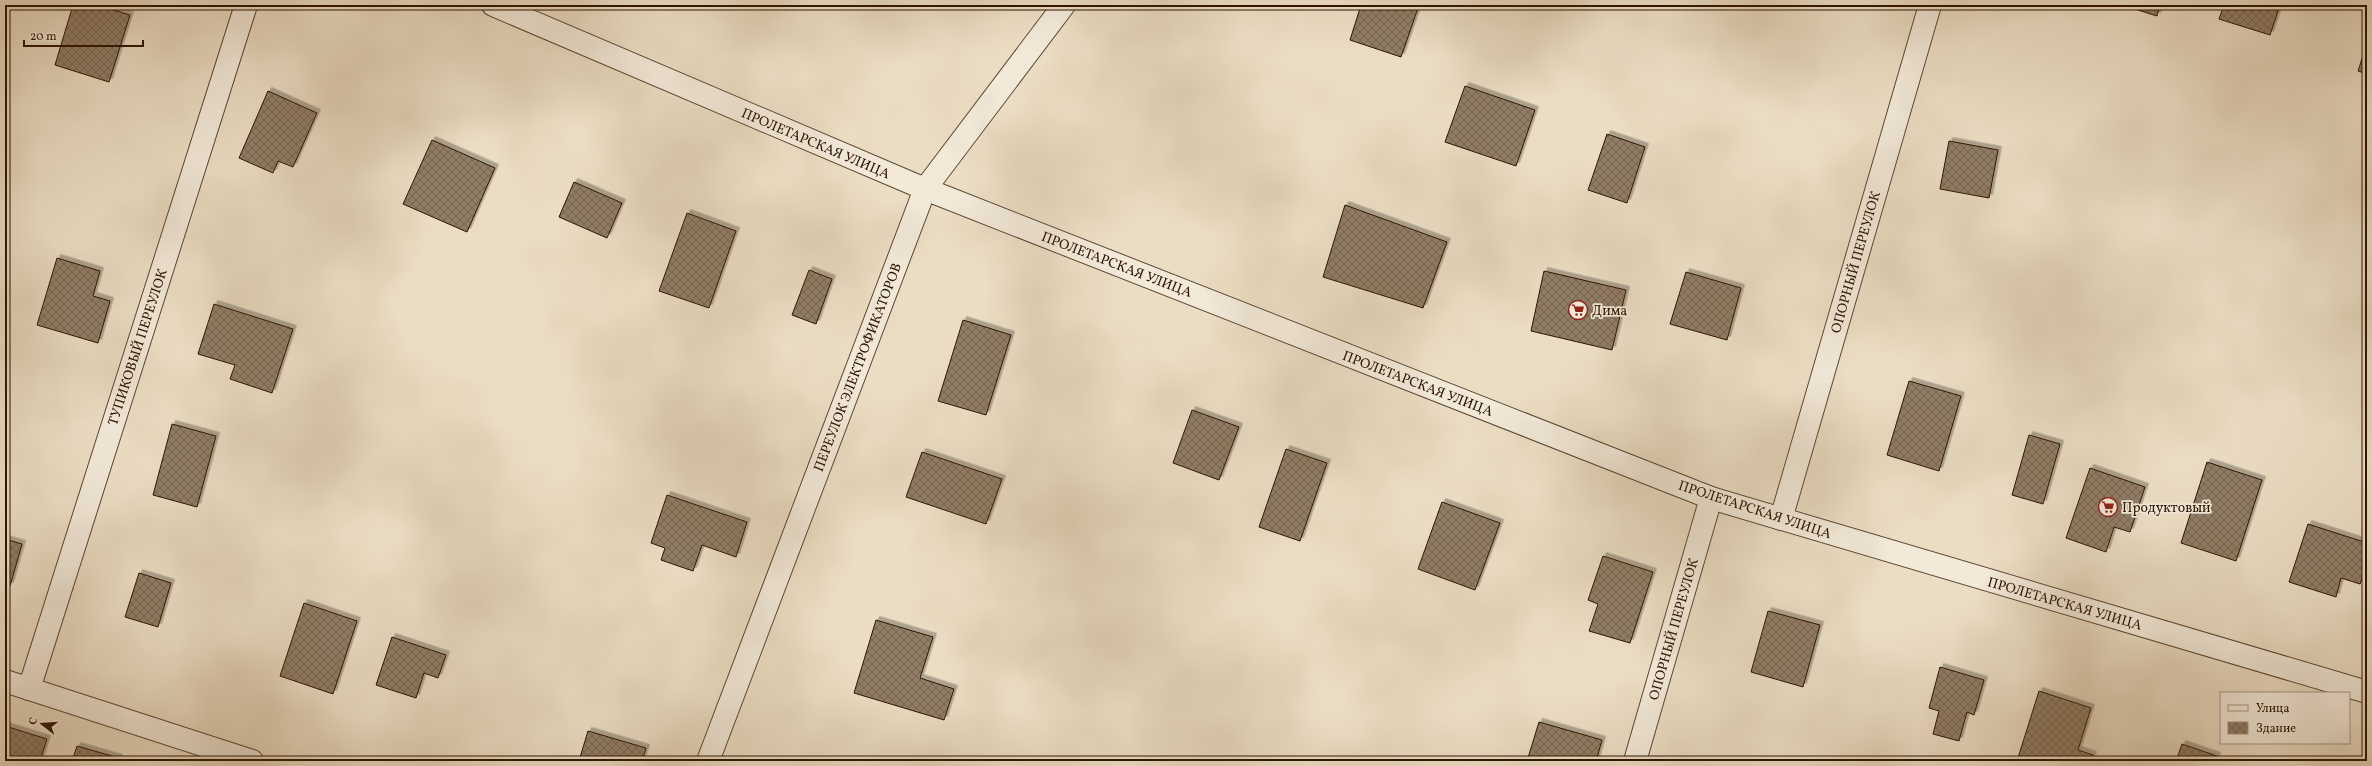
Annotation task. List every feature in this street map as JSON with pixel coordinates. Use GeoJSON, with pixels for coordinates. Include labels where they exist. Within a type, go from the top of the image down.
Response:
{"type":"FeatureCollection","features":[{"type":"Feature","properties":{"kind":"street","name":"ТУПИКОВЫЙ ПЕРЕУЛОК"},"geometry":{"type":"LineString","coordinates":[[29,689],[246,5]]}},
{"type":"Feature","properties":{"kind":"street","name":"ПРОЛЕТАРСКАЯ УЛИЦА"},"geometry":{"type":"LineString","coordinates":[[494,5],[925,189],[1711,498],[2367,692]]}},
{"type":"Feature","properties":{"kind":"street","name":"ПЕРЕУЛОК ЭЛЕКТРОФИКАТОРОВ"},"geometry":{"type":"LineString","coordinates":[[708,761],[925,189],[1064,5]]}},
{"type":"Feature","properties":{"kind":"street","name":"ОПОРНЫЙ ПЕРЕУЛОК"},"geometry":{"type":"LineString","coordinates":[[1781,519],[1930,5]]}},
{"type":"Feature","properties":{"kind":"street","name":"ОПОРНЫЙ ПЕРЕУЛОК"},"geometry":{"type":"LineString","coordinates":[[1635,761],[1711,498]]}},
{"type":"Feature","properties":{"kind":"street"},"geometry":{"type":"LineString","coordinates":[[5,681],[252,761]]}},
{"type":"Feature","properties":{"kind":"building"},"geometry":{"type":"Polygon","coordinates":[[[73,5],[97,5],[130,15],[109,82],[55,65],[73,5]]]}},
{"type":"Feature","properties":{"kind":"building"},"geometry":{"type":"Polygon","coordinates":[[[1361,5],[1419,5],[1401,57],[1350,40],[1361,5]]]}},
{"type":"Feature","properties":{"kind":"building"},"geometry":{"type":"Polygon","coordinates":[[[2122,5],[2160,5],[2157,16],[2122,5]]]}},
{"type":"Feature","properties":{"kind":"building"},"geometry":{"type":"Polygon","coordinates":[[[2224,5],[2280,5],[2270,35],[2219,19],[2224,5]]]}},
{"type":"Feature","properties":{"kind":"building"},"geometry":{"type":"Polygon","coordinates":[[[2367,43],[2367,74],[2358,71],[2367,43]]]}},
{"type":"Feature","properties":{"kind":"building"},"geometry":{"type":"Polygon","coordinates":[[[1465,86],[1535,110],[1516,166],[1445,142],[1465,86]]]}},
{"type":"Feature","properties":{"kind":"building"},"geometry":{"type":"Polygon","coordinates":[[[268,91],[317,113],[293,167],[278,161],[273,173],[239,158],[268,91]]]}},
{"type":"Feature","properties":{"kind":"building"},"geometry":{"type":"Polygon","coordinates":[[[1607,134],[1645,147],[1627,203],[1588,190],[1607,134]]]}},
{"type":"Feature","properties":{"kind":"building"},"geometry":{"type":"Polygon","coordinates":[[[432,140],[495,168],[467,232],[403,204],[432,140]]]}},
{"type":"Feature","properties":{"kind":"building"},"geometry":{"type":"Polygon","coordinates":[[[1949,141],[1998,150],[1989,198],[1940,189],[1949,141]]]}},
{"type":"Feature","properties":{"kind":"building"},"geometry":{"type":"Polygon","coordinates":[[[574,182],[622,203],[607,238],[559,217],[574,182]]]}},
{"type":"Feature","properties":{"kind":"building"},"geometry":{"type":"Polygon","coordinates":[[[1345,205],[1447,242],[1423,308],[1323,277],[1345,205]]]}},
{"type":"Feature","properties":{"kind":"building"},"geometry":{"type":"Polygon","coordinates":[[[687,213],[736,231],[709,308],[659,291],[687,213]]]}},
{"type":"Feature","properties":{"kind":"building"},"geometry":{"type":"Polygon","coordinates":[[[57,258],[100,271],[93,296],[110,301],[98,343],[37,325],[57,258]]]}},
{"type":"Feature","properties":{"kind":"building"},"geometry":{"type":"Polygon","coordinates":[[[809,270],[832,279],[816,324],[792,315],[809,270]]]}},
{"type":"Feature","properties":{"kind":"building","name":"Дима"},"geometry":{"type":"Polygon","coordinates":[[[1544,271],[1626,290],[1612,350],[1531,331],[1544,271]]]}},
{"type":"Feature","properties":{"kind":"building"},"geometry":{"type":"Polygon","coordinates":[[[1686,272],[1741,288],[1727,340],[1670,324],[1686,272]]]}},
{"type":"Feature","properties":{"kind":"building"},"geometry":{"type":"Polygon","coordinates":[[[214,304],[293,329],[272,393],[230,379],[235,365],[198,354],[214,304]]]}},
{"type":"Feature","properties":{"kind":"building"},"geometry":{"type":"Polygon","coordinates":[[[963,320],[1011,335],[986,415],[938,401],[963,320]]]}},
{"type":"Feature","properties":{"kind":"building"},"geometry":{"type":"Polygon","coordinates":[[[1909,381],[1961,396],[1939,471],[1887,455],[1909,381]]]}},
{"type":"Feature","properties":{"kind":"building"},"geometry":{"type":"Polygon","coordinates":[[[1192,410],[1239,427],[1219,480],[1173,463],[1192,410]]]}},
{"type":"Feature","properties":{"kind":"building"},"geometry":{"type":"Polygon","coordinates":[[[172,424],[216,436],[197,507],[153,495],[172,424]]]}},
{"type":"Feature","properties":{"kind":"building"},"geometry":{"type":"Polygon","coordinates":[[[2029,435],[2060,444],[2043,504],[2012,495],[2029,435]]]}},
{"type":"Feature","properties":{"kind":"building"},"geometry":{"type":"Polygon","coordinates":[[[1286,449],[1327,463],[1300,541],[1259,527],[1286,449]]]}},
{"type":"Feature","properties":{"kind":"building"},"geometry":{"type":"Polygon","coordinates":[[[922,452],[1002,479],[986,524],[906,497],[922,452]]]}},
{"type":"Feature","properties":{"kind":"building"},"geometry":{"type":"Polygon","coordinates":[[[2207,462],[2262,480],[2236,561],[2181,543],[2207,462]]]}},
{"type":"Feature","properties":{"kind":"building","name":"Продуктовый"},"geometry":{"type":"Polygon","coordinates":[[[2090,468],[2145,487],[2130,532],[2114,527],[2106,552],[2066,538],[2090,468]]]}},
{"type":"Feature","properties":{"kind":"building"},"geometry":{"type":"Polygon","coordinates":[[[667,495],[747,522],[736,557],[702,545],[693,571],[661,560],[665,548],[651,543],[667,495]]]}},
{"type":"Feature","properties":{"kind":"building"},"geometry":{"type":"Polygon","coordinates":[[[1442,502],[1500,523],[1475,590],[1418,569],[1442,502]]]}},
{"type":"Feature","properties":{"kind":"building"},"geometry":{"type":"Polygon","coordinates":[[[2308,524],[2367,543],[2367,564],[2360,584],[2341,578],[2336,597],[2289,582],[2308,524]]]}},
{"type":"Feature","properties":{"kind":"building"},"geometry":{"type":"Polygon","coordinates":[[[5,539],[22,544],[10,586],[5,585],[5,539]]]}},
{"type":"Feature","properties":{"kind":"building"},"geometry":{"type":"Polygon","coordinates":[[[1603,556],[1653,572],[1630,643],[1589,631],[1598,604],[1588,600],[1603,556]]]}},
{"type":"Feature","properties":{"kind":"building"},"geometry":{"type":"Polygon","coordinates":[[[139,573],[171,583],[158,627],[125,617],[139,573]]]}},
{"type":"Feature","properties":{"kind":"building"},"geometry":{"type":"Polygon","coordinates":[[[304,603],[357,621],[333,694],[280,676],[304,603]]]}},
{"type":"Feature","properties":{"kind":"building"},"geometry":{"type":"Polygon","coordinates":[[[1768,611],[1820,625],[1803,687],[1751,672],[1768,611]]]}},
{"type":"Feature","properties":{"kind":"building"},"geometry":{"type":"Polygon","coordinates":[[[876,620],[933,637],[920,678],[954,689],[944,720],[854,693],[876,620]]]}},
{"type":"Feature","properties":{"kind":"building"},"geometry":{"type":"Polygon","coordinates":[[[392,637],[446,655],[438,678],[424,673],[416,698],[376,685],[392,637]]]}},
{"type":"Feature","properties":{"kind":"building"},"geometry":{"type":"Polygon","coordinates":[[[1940,667],[1984,680],[1974,715],[1967,712],[1959,741],[1933,734],[1939,711],[1929,708],[1940,667]]]}},
{"type":"Feature","properties":{"kind":"building"},"geometry":{"type":"Polygon","coordinates":[[[2039,691],[2091,708],[2078,750],[2093,755],[2091,761],[2017,761],[2039,691]]]}},
{"type":"Feature","properties":{"kind":"building"},"geometry":{"type":"Polygon","coordinates":[[[1539,722],[1602,740],[1596,761],[1527,761],[1539,722]]]}},
{"type":"Feature","properties":{"kind":"building"},"geometry":{"type":"Polygon","coordinates":[[[5,726],[47,739],[40,761],[5,761],[5,726]]]}},
{"type":"Feature","properties":{"kind":"building"},"geometry":{"type":"Polygon","coordinates":[[[588,731],[646,748],[642,761],[579,761],[588,731]]]}},
{"type":"Feature","properties":{"kind":"building"},"geometry":{"type":"Polygon","coordinates":[[[2182,744],[2217,756],[2216,761],[2176,761],[2182,744]]]}},
{"type":"Feature","properties":{"kind":"building"},"geometry":{"type":"Polygon","coordinates":[[[77,746],[119,758],[118,761],[72,761],[77,746]]]}},
{"type":"Feature","properties":{"kind":"place","name":"Дима"},"geometry":{"type":"Point","coordinates":[1578,310]}},
{"type":"Feature","properties":{"kind":"place","name":"Продуктовый"},"geometry":{"type":"Point","coordinates":[2108,507]}}]}
